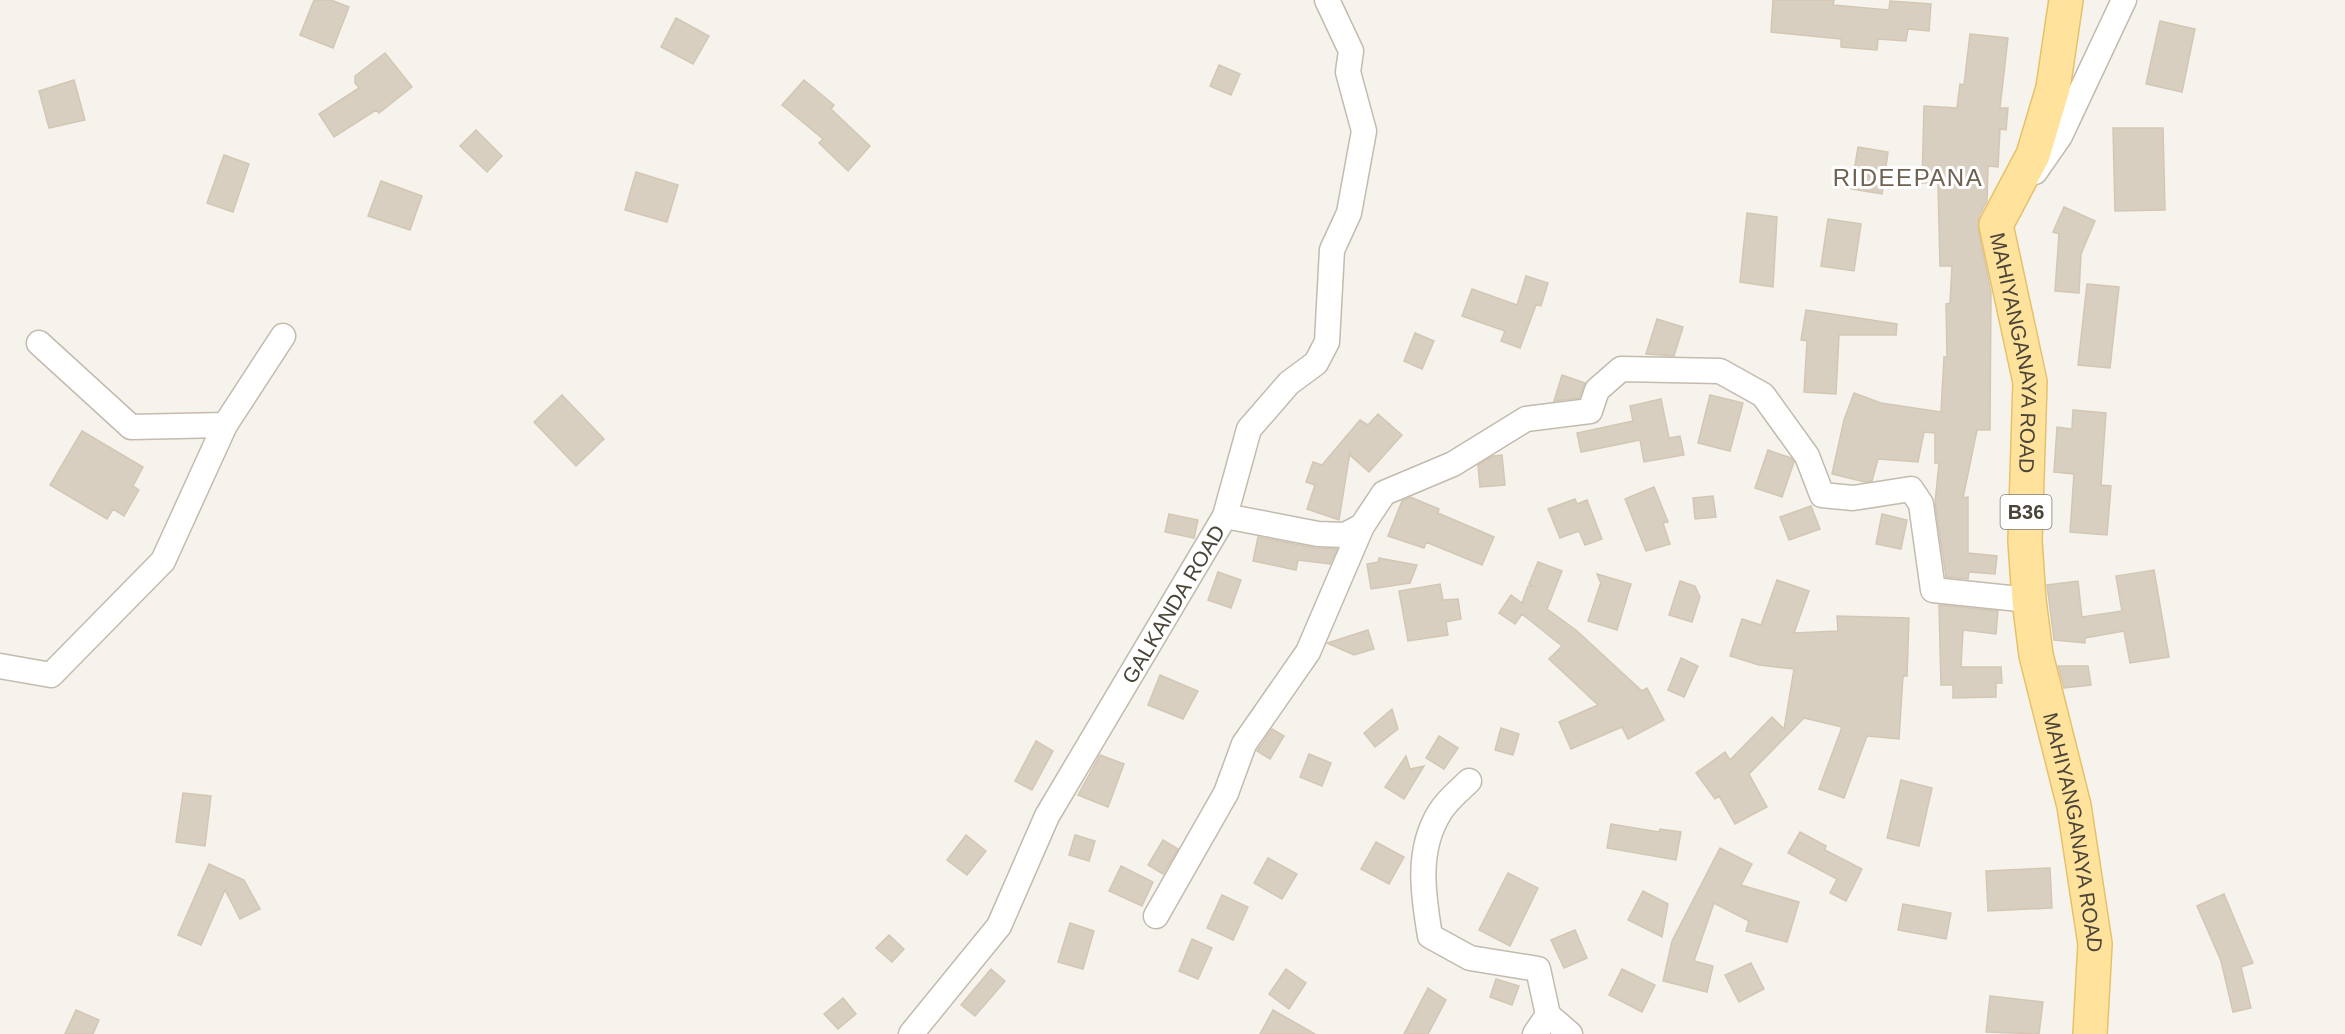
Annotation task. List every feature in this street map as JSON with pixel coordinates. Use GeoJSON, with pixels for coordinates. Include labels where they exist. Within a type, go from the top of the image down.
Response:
{"type":"FeatureCollection","features":[{"type":"Feature","properties":{"kind":"main road","name":"MAHIYANGANAYA ROAD"},"geometry":{"type":"LineString","coordinates":[[2066,0],[2053,88],[2033,155],[1996,225],[2030,382],[2025,542],[2029,600],[2036,655],[2074,806],[2095,944],[2090,1034]]}},
{"type":"Feature","properties":{"kind":"street"},"geometry":{"type":"LineString","coordinates":[[1225,516],[1249,429],[1288,383],[1316,363],[1327,342],[1332,250],[1349,213],[1364,131],[1348,72],[1351,51],[1327,0]]}},
{"type":"Feature","properties":{"kind":"street"},"geometry":{"type":"LineString","coordinates":[[1996,225],[2060,136],[2124,0]]}},
{"type":"Feature","properties":{"kind":"street"},"geometry":{"type":"LineString","coordinates":[[0,666],[51,675],[163,561],[225,425],[283,336]]}},
{"type":"Feature","properties":{"kind":"street"},"geometry":{"type":"LineString","coordinates":[[39,343],[131,427],[225,425]]}},
{"type":"Feature","properties":{"kind":"street"},"geometry":{"type":"LineString","coordinates":[[1156,916],[1226,793],[1244,744],[1308,652],[1362,526],[1384,493],[1453,464],[1526,419],[1590,411],[1597,390],[1621,369],[1720,371],[1763,395],[1807,456],[1822,495],[1853,498],[1911,489],[1921,504],[1933,590],[2029,600]]}},
{"type":"Feature","properties":{"kind":"street","name":"GALKANDA ROAD"},"geometry":{"type":"LineString","coordinates":[[911,1034],[999,926],[1047,816],[1225,516],[1318,534],[1346,535],[1362,526]]}},
{"type":"Feature","properties":{"kind":"street"},"geometry":{"type":"LineString","coordinates":[[1469,781],[1441,811],[1428,839],[1422,884],[1430,936],[1470,958],[1538,969],[1541,1024],[1570,1034]]}},
{"type":"Feature","properties":{"kind":"building"},"geometry":{"type":"Polygon","coordinates":[[[314,0],[331,0],[349,7],[333,48],[300,35],[314,0]]]}},
{"type":"Feature","properties":{"kind":"building"},"geometry":{"type":"Polygon","coordinates":[[[1773,0],[1834,0],[1833,5],[1889,10],[1890,1],[1931,4],[1929,31],[1908,29],[1906,41],[1878,39],[1877,50],[1841,47],[1841,39],[1771,32],[1773,0]]]}},
{"type":"Feature","properties":{"kind":"building"},"geometry":{"type":"Polygon","coordinates":[[[676,18],[709,36],[693,64],[661,47],[676,18]]]}},
{"type":"Feature","properties":{"kind":"building"},"geometry":{"type":"Polygon","coordinates":[[[2160,21],[2195,29],[2182,92],[2146,84],[2160,21]]]}},
{"type":"Feature","properties":{"kind":"building"},"geometry":{"type":"Polygon","coordinates":[[[1970,34],[2008,38],[2000,108],[2008,108],[2006,130],[2000,129],[1998,167],[1988,166],[1987,201],[1979,216],[1978,228],[1991,292],[1990,430],[1977,430],[1963,498],[1968,497],[1968,553],[1997,556],[1995,574],[1969,572],[1968,579],[1946,577],[1935,503],[1939,463],[1935,463],[1935,433],[1924,432],[1918,462],[1878,459],[1872,481],[1865,482],[1832,474],[1844,420],[1854,393],[1881,403],[1941,412],[1944,357],[1947,357],[1946,304],[1950,303],[1952,266],[1940,266],[1938,183],[1922,183],[1924,106],[1957,108],[1960,84],[1964,85],[1970,34]]]}},
{"type":"Feature","properties":{"kind":"building"},"geometry":{"type":"Polygon","coordinates":[[[385,53],[412,87],[379,113],[376,110],[334,137],[319,114],[359,88],[355,83],[355,76],[385,53]]]}},
{"type":"Feature","properties":{"kind":"building"},"geometry":{"type":"Polygon","coordinates":[[[1219,65],[1240,74],[1231,95],[1210,86],[1219,65]]]}},
{"type":"Feature","properties":{"kind":"building"},"geometry":{"type":"Polygon","coordinates":[[[74,80],[85,120],[49,128],[39,91],[74,80]]]}},
{"type":"Feature","properties":{"kind":"building"},"geometry":{"type":"Polygon","coordinates":[[[804,80],[834,105],[831,109],[870,146],[848,171],[819,143],[823,139],[782,105],[804,80]]]}},
{"type":"Feature","properties":{"kind":"building"},"geometry":{"type":"Polygon","coordinates":[[[2113,128],[2163,128],[2165,210],[2115,211],[2113,128]]]}},
{"type":"Feature","properties":{"kind":"building"},"geometry":{"type":"Polygon","coordinates":[[[476,130],[502,156],[487,172],[460,146],[476,130]]]}},
{"type":"Feature","properties":{"kind":"building"},"geometry":{"type":"Polygon","coordinates":[[[1858,147],[1888,152],[1882,194],[1851,189],[1858,147]]]}},
{"type":"Feature","properties":{"kind":"building"},"geometry":{"type":"Polygon","coordinates":[[[224,155],[249,164],[233,212],[207,203],[224,155]]]}},
{"type":"Feature","properties":{"kind":"building"},"geometry":{"type":"Polygon","coordinates":[[[636,172],[678,185],[667,222],[625,210],[636,172]]]}},
{"type":"Feature","properties":{"kind":"building"},"geometry":{"type":"Polygon","coordinates":[[[381,181],[422,196],[410,230],[368,216],[381,181]]]}},
{"type":"Feature","properties":{"kind":"building"},"geometry":{"type":"Polygon","coordinates":[[[2064,207],[2095,221],[2081,254],[2079,293],[2055,291],[2059,234],[2053,232],[2064,207]]]}},
{"type":"Feature","properties":{"kind":"building"},"geometry":{"type":"Polygon","coordinates":[[[1747,213],[1777,217],[1773,287],[1740,282],[1747,213]]]}},
{"type":"Feature","properties":{"kind":"building"},"geometry":{"type":"Polygon","coordinates":[[[1828,219],[1861,224],[1854,271],[1821,266],[1828,219]]]}},
{"type":"Feature","properties":{"kind":"building"},"geometry":{"type":"Polygon","coordinates":[[[1526,276],[1548,283],[1541,306],[1536,305],[1520,348],[1501,341],[1505,331],[1462,316],[1472,289],[1517,305],[1526,276]]]}},
{"type":"Feature","properties":{"kind":"building"},"geometry":{"type":"Polygon","coordinates":[[[2087,284],[2119,287],[2110,368],[2078,365],[2087,284]]]}},
{"type":"Feature","properties":{"kind":"building"},"geometry":{"type":"Polygon","coordinates":[[[1806,310],[1897,324],[1896,335],[1839,335],[1836,394],[1804,392],[1807,341],[1801,340],[1806,310]]]}},
{"type":"Feature","properties":{"kind":"building"},"geometry":{"type":"Polygon","coordinates":[[[1657,319],[1683,327],[1674,356],[1646,354],[1657,319]]]}},
{"type":"Feature","properties":{"kind":"building"},"geometry":{"type":"Polygon","coordinates":[[[1415,333],[1434,341],[1422,369],[1404,361],[1415,333]]]}},
{"type":"Feature","properties":{"kind":"building"},"geometry":{"type":"Polygon","coordinates":[[[1562,375],[1585,383],[1579,398],[1554,401],[1562,375]]]}},
{"type":"Feature","properties":{"kind":"building"},"geometry":{"type":"Polygon","coordinates":[[[562,395],[604,439],[576,466],[534,422],[562,395]]]}},
{"type":"Feature","properties":{"kind":"building"},"geometry":{"type":"Polygon","coordinates":[[[1710,395],[1743,403],[1730,451],[1698,443],[1710,395]]]}},
{"type":"Feature","properties":{"kind":"building"},"geometry":{"type":"Polygon","coordinates":[[[1661,399],[1669,438],[1680,436],[1684,455],[1644,462],[1640,440],[1581,452],[1577,433],[1633,421],[1630,406],[1661,399]]]}},
{"type":"Feature","properties":{"kind":"building"},"geometry":{"type":"Polygon","coordinates":[[[2073,410],[2106,413],[2101,485],[2111,486],[2107,535],[2070,532],[2074,474],[2054,472],[2057,427],[2072,429],[2073,410]]]}},
{"type":"Feature","properties":{"kind":"building"},"geometry":{"type":"Polygon","coordinates":[[[1378,414],[1402,435],[1369,472],[1351,456],[1350,452],[1339,520],[1307,509],[1315,485],[1306,482],[1313,462],[1322,465],[1360,420],[1368,425],[1378,414]]]}},
{"type":"Feature","properties":{"kind":"building"},"geometry":{"type":"Polygon","coordinates":[[[82,431],[143,467],[133,486],[139,490],[124,516],[113,509],[107,519],[50,485],[82,431]]]}},
{"type":"Feature","properties":{"kind":"building"},"geometry":{"type":"Polygon","coordinates":[[[1768,450],[1791,458],[1794,462],[1782,497],[1755,488],[1768,450]]]}},
{"type":"Feature","properties":{"kind":"building"},"geometry":{"type":"Polygon","coordinates":[[[1502,455],[1505,485],[1480,487],[1478,465],[1493,456],[1502,455]]]}},
{"type":"Feature","properties":{"kind":"building"},"geometry":{"type":"Polygon","coordinates":[[[1654,487],[1668,522],[1663,523],[1670,544],[1646,551],[1625,499],[1654,487]]]}},
{"type":"Feature","properties":{"kind":"building"},"geometry":{"type":"Polygon","coordinates":[[[1713,496],[1716,517],[1695,519],[1693,498],[1713,496]]]}},
{"type":"Feature","properties":{"kind":"building"},"geometry":{"type":"Polygon","coordinates":[[[1410,497],[1439,509],[1438,513],[1494,537],[1482,565],[1426,542],[1424,548],[1388,536],[1402,501],[1410,497]]]}},
{"type":"Feature","properties":{"kind":"building"},"geometry":{"type":"Polygon","coordinates":[[[1575,499],[1577,504],[1587,500],[1602,539],[1585,545],[1579,531],[1560,538],[1548,509],[1575,499]]]}},
{"type":"Feature","properties":{"kind":"building"},"geometry":{"type":"Polygon","coordinates":[[[1811,506],[1820,529],[1789,540],[1780,517],[1811,506]]]}},
{"type":"Feature","properties":{"kind":"building"},"geometry":{"type":"Polygon","coordinates":[[[1169,514],[1198,520],[1194,538],[1165,532],[1169,514]]]}},
{"type":"Feature","properties":{"kind":"building"},"geometry":{"type":"Polygon","coordinates":[[[1882,514],[1907,520],[1901,549],[1876,544],[1882,514]]]}},
{"type":"Feature","properties":{"kind":"building"},"geometry":{"type":"Polygon","coordinates":[[[1258,537],[1315,548],[1337,549],[1330,564],[1298,560],[1296,570],[1253,561],[1258,537]]]}},
{"type":"Feature","properties":{"kind":"building"},"geometry":{"type":"Polygon","coordinates":[[[1379,558],[1417,565],[1410,583],[1371,589],[1367,564],[1378,562],[1379,558]]]}},
{"type":"Feature","properties":{"kind":"building"},"geometry":{"type":"Polygon","coordinates":[[[1538,562],[1562,571],[1547,609],[1576,630],[1642,691],[1647,688],[1664,720],[1628,739],[1622,727],[1571,749],[1559,722],[1598,705],[1549,659],[1562,646],[1522,614],[1515,624],[1499,613],[1511,595],[1522,603],[1528,586],[1533,586],[1529,584],[1538,562]]]}},
{"type":"Feature","properties":{"kind":"building"},"geometry":{"type":"Polygon","coordinates":[[[2154,570],[2169,657],[2130,663],[2124,631],[2085,638],[2085,643],[2054,640],[2047,585],[2078,581],[2082,617],[2122,611],[2116,576],[2154,570]]]}},
{"type":"Feature","properties":{"kind":"building"},"geometry":{"type":"Polygon","coordinates":[[[1218,572],[1241,580],[1231,608],[1208,600],[1218,572]]]}},
{"type":"Feature","properties":{"kind":"building"},"geometry":{"type":"Polygon","coordinates":[[[1597,574],[1631,584],[1617,630],[1588,621],[1600,585],[1602,586],[1597,574]]]}},
{"type":"Feature","properties":{"kind":"building"},"geometry":{"type":"Polygon","coordinates":[[[1777,580],[1809,591],[1794,633],[1838,631],[1837,616],[1909,618],[1907,676],[1903,676],[1899,739],[1867,736],[1844,798],[1819,789],[1842,727],[1804,718],[1749,774],[1767,807],[1735,824],[1719,796],[1715,799],[1696,773],[1725,752],[1730,760],[1772,717],[1784,729],[1794,669],[1759,665],[1730,656],[1742,619],[1761,625],[1777,580]]]}},
{"type":"Feature","properties":{"kind":"building"},"geometry":{"type":"Polygon","coordinates":[[[1680,581],[1695,586],[1700,597],[1692,622],[1669,615],[1680,581]]]}},
{"type":"Feature","properties":{"kind":"building"},"geometry":{"type":"Polygon","coordinates":[[[1440,584],[1443,600],[1458,599],[1461,619],[1446,622],[1448,635],[1408,641],[1399,591],[1440,584]]]}},
{"type":"Feature","properties":{"kind":"building"},"geometry":{"type":"Polygon","coordinates":[[[1939,605],[1998,611],[1996,634],[1963,630],[1961,667],[2001,667],[2002,683],[1996,683],[1996,697],[1953,698],[1953,685],[1941,685],[1939,605]]]}},
{"type":"Feature","properties":{"kind":"building"},"geometry":{"type":"Polygon","coordinates":[[[1368,630],[1374,649],[1354,655],[1327,643],[1368,630]]]}},
{"type":"Feature","properties":{"kind":"building"},"geometry":{"type":"Polygon","coordinates":[[[1681,658],[1698,666],[1684,697],[1668,690],[1681,658]]]}},
{"type":"Feature","properties":{"kind":"building"},"geometry":{"type":"Polygon","coordinates":[[[2058,666],[2088,666],[2091,685],[2064,688],[2058,666]]]}},
{"type":"Feature","properties":{"kind":"building"},"geometry":{"type":"Polygon","coordinates":[[[1160,675],[1198,691],[1183,719],[1148,705],[1160,675]]]}},
{"type":"Feature","properties":{"kind":"building"},"geometry":{"type":"Polygon","coordinates":[[[1392,709],[1398,729],[1375,747],[1364,733],[1392,709]]]}},
{"type":"Feature","properties":{"kind":"building"},"geometry":{"type":"Polygon","coordinates":[[[1501,728],[1519,734],[1513,755],[1495,750],[1501,728]]]}},
{"type":"Feature","properties":{"kind":"building"},"geometry":{"type":"Polygon","coordinates":[[[1272,729],[1284,736],[1270,759],[1257,751],[1272,729]]]}},
{"type":"Feature","properties":{"kind":"building"},"geometry":{"type":"Polygon","coordinates":[[[1439,736],[1458,748],[1444,769],[1426,758],[1439,736]]]}},
{"type":"Feature","properties":{"kind":"building"},"geometry":{"type":"Polygon","coordinates":[[[1036,741],[1053,751],[1032,790],[1015,781],[1036,741]]]}},
{"type":"Feature","properties":{"kind":"building"},"geometry":{"type":"Polygon","coordinates":[[[1309,754],[1331,763],[1322,786],[1300,777],[1309,754]]]}},
{"type":"Feature","properties":{"kind":"building"},"geometry":{"type":"Polygon","coordinates":[[[1100,755],[1124,764],[1108,807],[1078,795],[1100,755]]]}},
{"type":"Feature","properties":{"kind":"building"},"geometry":{"type":"Polygon","coordinates":[[[1406,756],[1410,769],[1424,766],[1404,799],[1385,787],[1406,756]]]}},
{"type":"Feature","properties":{"kind":"building"},"geometry":{"type":"Polygon","coordinates":[[[1901,780],[1932,788],[1919,846],[1887,838],[1901,780]]]}},
{"type":"Feature","properties":{"kind":"building"},"geometry":{"type":"Polygon","coordinates":[[[183,793],[211,796],[205,846],[176,842],[183,793]]]}},
{"type":"Feature","properties":{"kind":"building"},"geometry":{"type":"Polygon","coordinates":[[[1611,824],[1659,832],[1660,829],[1681,832],[1676,860],[1607,848],[1611,824]]]}},
{"type":"Feature","properties":{"kind":"building"},"geometry":{"type":"Polygon","coordinates":[[[1800,832],[1826,846],[1825,850],[1862,869],[1846,901],[1830,893],[1837,879],[1788,853],[1800,832]]]}},
{"type":"Feature","properties":{"kind":"building"},"geometry":{"type":"Polygon","coordinates":[[[966,835],[986,851],[967,875],[947,860],[966,835]]]}},
{"type":"Feature","properties":{"kind":"building"},"geometry":{"type":"Polygon","coordinates":[[[1075,835],[1095,841],[1089,861],[1069,855],[1075,835]]]}},
{"type":"Feature","properties":{"kind":"building"},"geometry":{"type":"Polygon","coordinates":[[[1163,840],[1178,849],[1163,874],[1148,865],[1163,840]]]}},
{"type":"Feature","properties":{"kind":"building"},"geometry":{"type":"Polygon","coordinates":[[[1376,842],[1404,857],[1389,884],[1361,869],[1376,842]]]}},
{"type":"Feature","properties":{"kind":"building"},"geometry":{"type":"Polygon","coordinates":[[[1720,848],[1752,864],[1741,885],[1799,902],[1787,942],[1746,931],[1749,921],[1714,903],[1694,961],[1713,966],[1707,992],[1663,981],[1672,941],[1720,848]]]}},
{"type":"Feature","properties":{"kind":"building"},"geometry":{"type":"Polygon","coordinates":[[[1268,858],[1297,874],[1282,899],[1254,883],[1268,858]]]}},
{"type":"Feature","properties":{"kind":"building"},"geometry":{"type":"Polygon","coordinates":[[[209,864],[244,880],[260,909],[240,919],[225,890],[201,945],[178,935],[209,864]]]}},
{"type":"Feature","properties":{"kind":"building"},"geometry":{"type":"Polygon","coordinates":[[[1121,866],[1153,882],[1142,906],[1109,891],[1121,866]]]}},
{"type":"Feature","properties":{"kind":"building"},"geometry":{"type":"Polygon","coordinates":[[[2050,868],[2052,908],[1988,911],[1986,871],[2050,868]]]}},
{"type":"Feature","properties":{"kind":"building"},"geometry":{"type":"Polygon","coordinates":[[[1508,873],[1538,888],[1510,946],[1479,930],[1508,873]]]}},
{"type":"Feature","properties":{"kind":"building"},"geometry":{"type":"Polygon","coordinates":[[[1643,891],[1668,904],[1662,937],[1628,920],[1643,891]]]}},
{"type":"Feature","properties":{"kind":"building"},"geometry":{"type":"Polygon","coordinates":[[[2224,894],[2253,963],[2241,967],[2251,1008],[2233,1012],[2221,961],[2197,906],[2224,894]]]}},
{"type":"Feature","properties":{"kind":"building"},"geometry":{"type":"Polygon","coordinates":[[[1222,895],[1248,907],[1233,940],[1207,928],[1222,895]]]}},
{"type":"Feature","properties":{"kind":"building"},"geometry":{"type":"Polygon","coordinates":[[[1903,904],[1951,913],[1946,939],[1898,930],[1903,904]]]}},
{"type":"Feature","properties":{"kind":"building"},"geometry":{"type":"Polygon","coordinates":[[[1070,923],[1094,931],[1083,969],[1058,962],[1070,923]]]}},
{"type":"Feature","properties":{"kind":"building"},"geometry":{"type":"Polygon","coordinates":[[[1575,930],[1587,958],[1564,968],[1551,940],[1575,930]]]}},
{"type":"Feature","properties":{"kind":"building"},"geometry":{"type":"Polygon","coordinates":[[[889,935],[904,949],[892,962],[876,948],[889,935]]]}},
{"type":"Feature","properties":{"kind":"building"},"geometry":{"type":"Polygon","coordinates":[[[1192,939],[1212,948],[1198,979],[1179,971],[1192,939]]]}},
{"type":"Feature","properties":{"kind":"building"},"geometry":{"type":"Polygon","coordinates":[[[1751,963],[1764,989],[1739,1002],[1725,975],[1751,963]]]}},
{"type":"Feature","properties":{"kind":"building"},"geometry":{"type":"Polygon","coordinates":[[[991,969],[1005,981],[975,1016],[961,1005],[991,969]]]}},
{"type":"Feature","properties":{"kind":"building"},"geometry":{"type":"Polygon","coordinates":[[[1286,969],[1306,983],[1289,1009],[1269,994],[1286,969]]]}},
{"type":"Feature","properties":{"kind":"building"},"geometry":{"type":"Polygon","coordinates":[[[1622,969],[1655,985],[1642,1012],[1609,995],[1622,969]]]}},
{"type":"Feature","properties":{"kind":"building"},"geometry":{"type":"Polygon","coordinates":[[[1496,979],[1519,986],[1512,1005],[1490,997],[1496,979]]]}},
{"type":"Feature","properties":{"kind":"building"},"geometry":{"type":"Polygon","coordinates":[[[1428,988],[1446,1000],[1428,1034],[1404,1034],[1428,988]]]}},
{"type":"Feature","properties":{"kind":"building"},"geometry":{"type":"Polygon","coordinates":[[[1990,996],[2043,1002],[2039,1034],[1986,1032],[1990,996]]]}},
{"type":"Feature","properties":{"kind":"building"},"geometry":{"type":"Polygon","coordinates":[[[843,998],[856,1014],[838,1029],[824,1014],[843,998]]]}},
{"type":"Feature","properties":{"kind":"building"},"geometry":{"type":"Polygon","coordinates":[[[76,1010],[99,1020],[93,1034],[65,1034],[76,1010]]]}},
{"type":"Feature","properties":{"kind":"building"},"geometry":{"type":"Polygon","coordinates":[[[1273,1010],[1315,1034],[1260,1034],[1273,1010]]]}},
{"type":"Feature","properties":{"kind":"district","name":"RIDEEPANA"},"geometry":{"type":"Point","coordinates":[1908,177]}}]}
